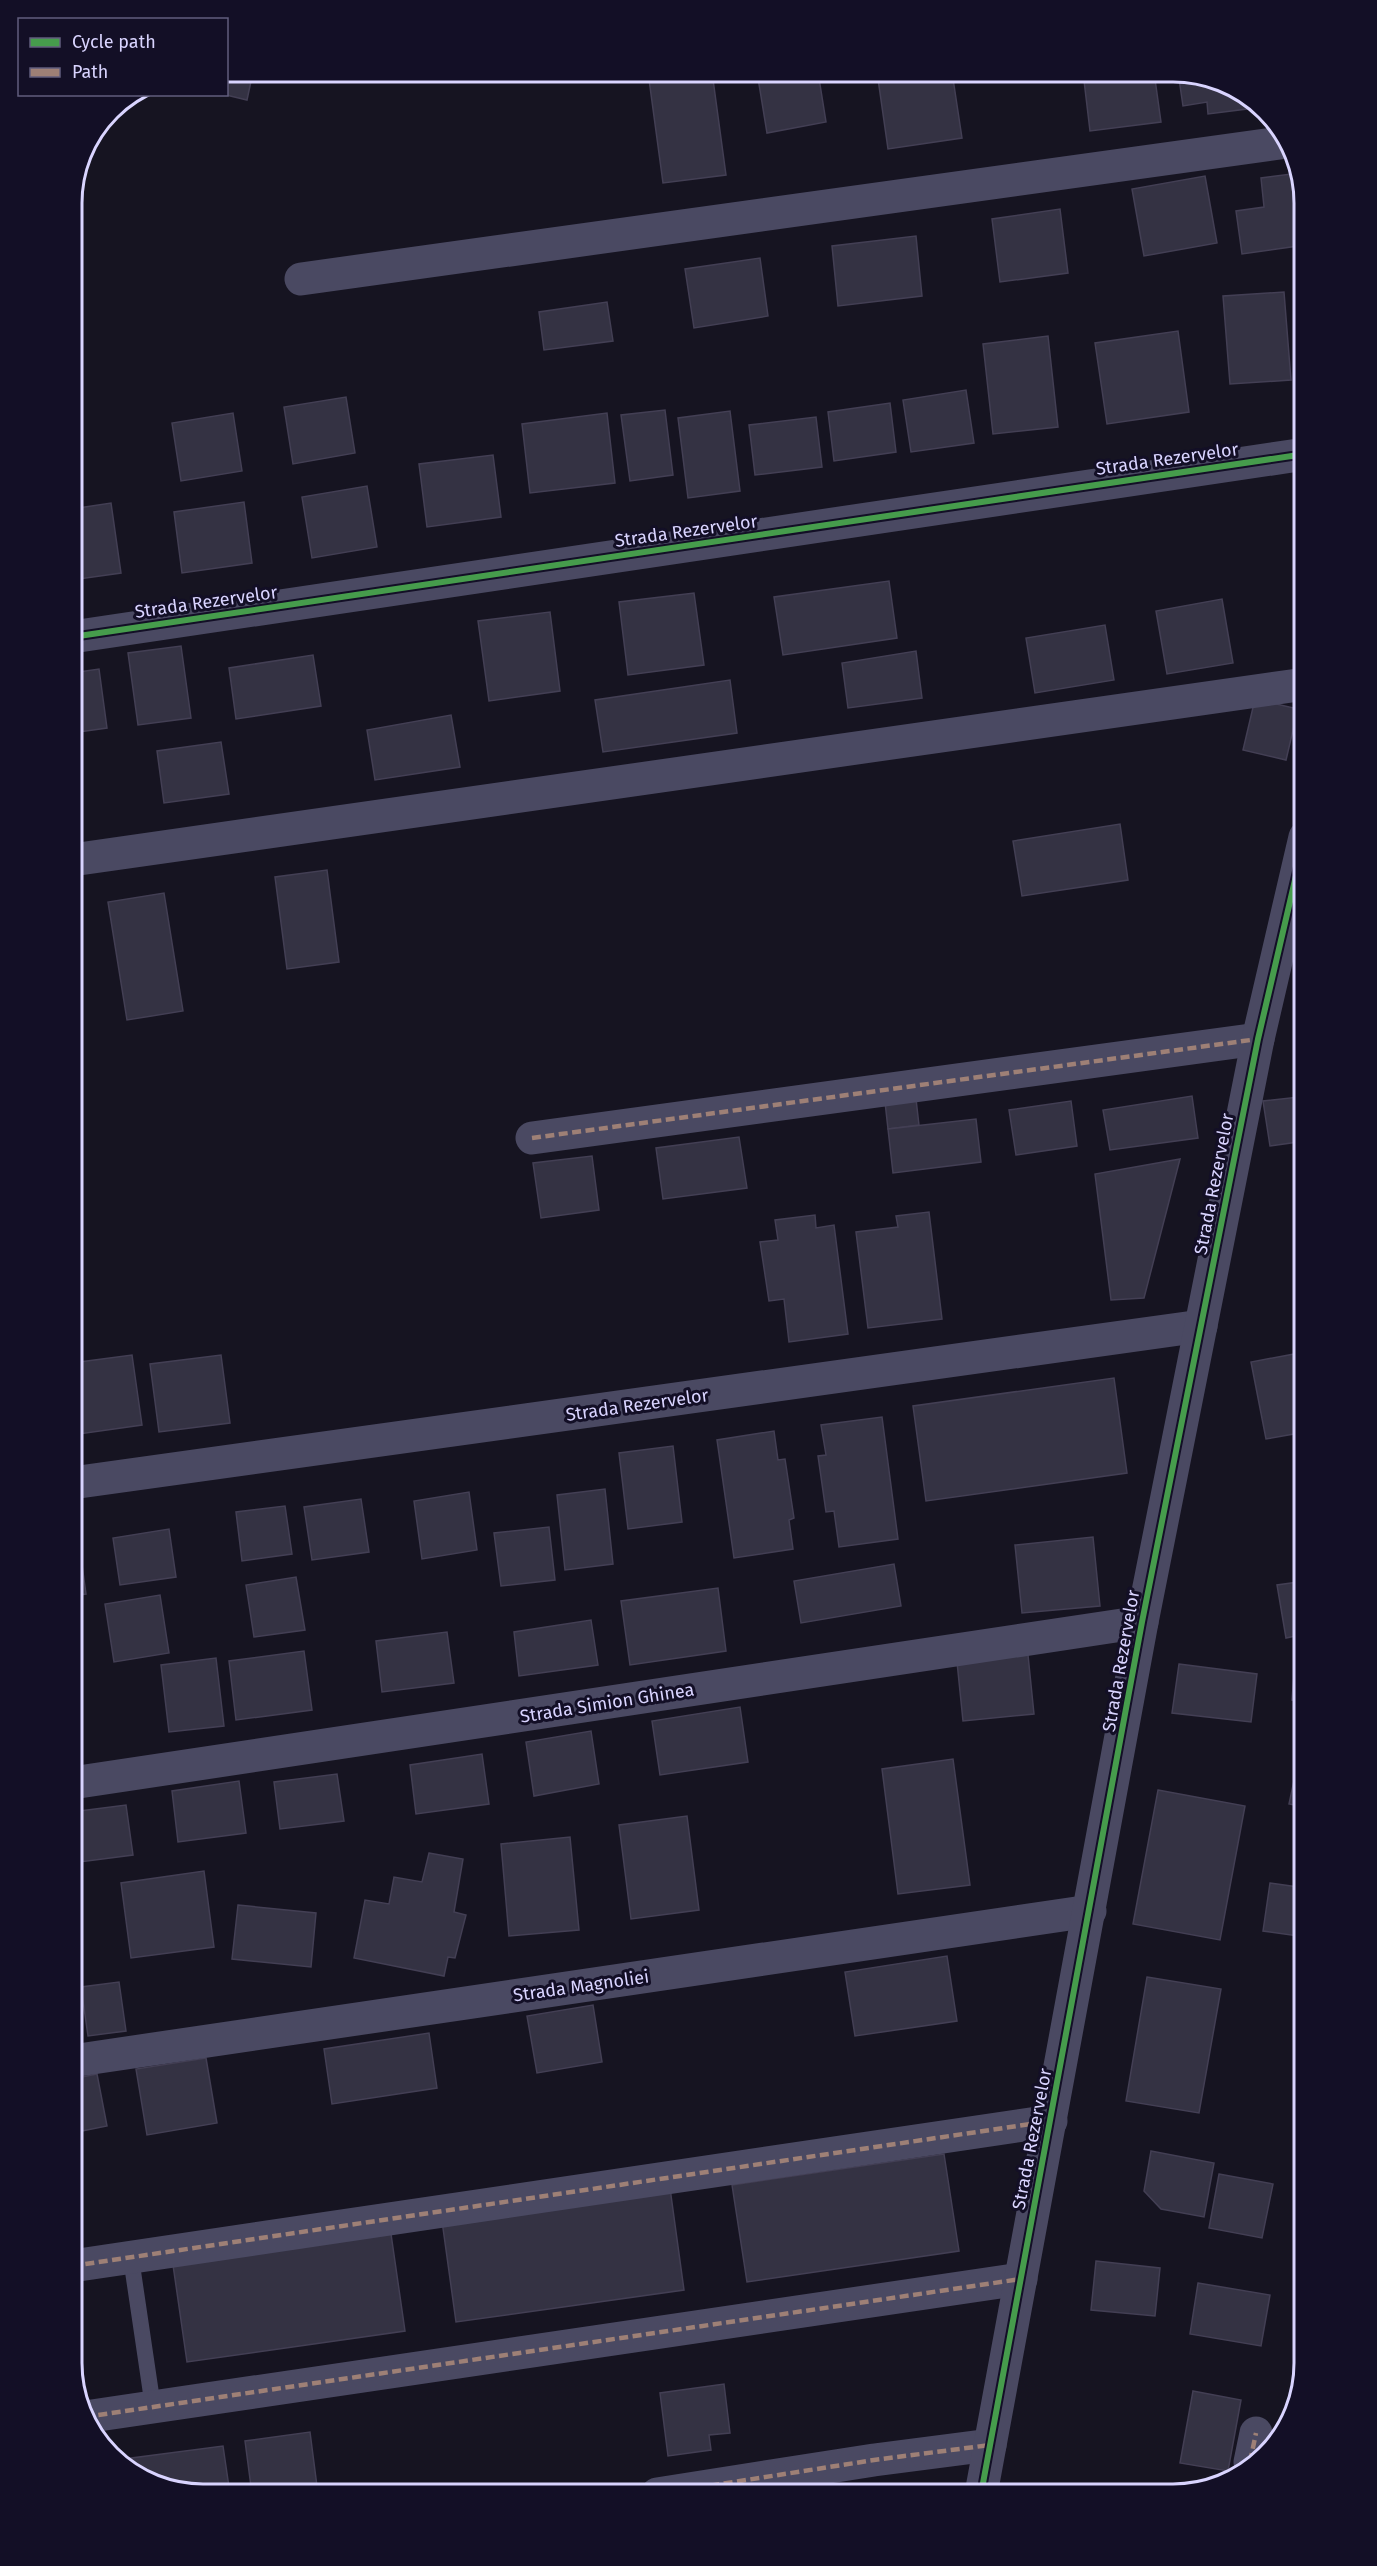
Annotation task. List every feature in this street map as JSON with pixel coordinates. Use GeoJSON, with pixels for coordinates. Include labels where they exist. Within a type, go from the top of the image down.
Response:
{"type":"FeatureCollection","features":[{"type":"Feature","properties":{"kind":"street"},"geometry":{"type":"LineString","coordinates":[[301,279],[1278,143]]}},
{"type":"Feature","properties":{"kind":"street","name":"Strada Rezervelor"},"geometry":{"type":"LineString","coordinates":[[83,635],[1294,456]]}},
{"type":"Feature","properties":{"kind":"street"},"geometry":{"type":"LineString","coordinates":[[83,858],[1294,686]]}},
{"type":"Feature","properties":{"kind":"street","name":"Strada Rezervelor"},"geometry":{"type":"LineString","coordinates":[[983,2484],[1142,1622],[1258,1039],[1294,884]]}},
{"type":"Feature","properties":{"kind":"street"},"geometry":{"type":"LineString","coordinates":[[532,1138],[1258,1039]]}},
{"type":"Feature","properties":{"kind":"street","name":"Strada Rezervelor"},"geometry":{"type":"LineString","coordinates":[[82,1482],[1201,1326]]}},
{"type":"Feature","properties":{"kind":"street","name":"Strada Simion Ghinea"},"geometry":{"type":"LineString","coordinates":[[82,1781],[1142,1622]]}},
{"type":"Feature","properties":{"kind":"street","name":"Strada Magnoliei"},"geometry":{"type":"LineString","coordinates":[[82,2060],[1090,1911]]}},
{"type":"Feature","properties":{"kind":"street"},"geometry":{"type":"LineString","coordinates":[[82,2265],[1051,2121]]}},
{"type":"Feature","properties":{"kind":"street"},"geometry":{"type":"LineString","coordinates":[[95,2415],[1021,2279]]}},
{"type":"Feature","properties":{"kind":"street"},"geometry":{"type":"LineString","coordinates":[[724,2484],[990,2445]]}},
{"type":"Feature","properties":{"kind":"lane"},"geometry":{"type":"LineString","coordinates":[[131,2258],[153,2407]]}},
{"type":"Feature","properties":{"kind":"building"},"geometry":{"type":"Polygon","coordinates":[[[228,83],[251,83],[247,100],[228,95],[228,83]]]}},
{"type":"Feature","properties":{"kind":"building"},"geometry":{"type":"Polygon","coordinates":[[[649,83],[713,83],[726,175],[663,183],[649,83]]]}},
{"type":"Feature","properties":{"kind":"building"},"geometry":{"type":"Polygon","coordinates":[[[759,83],[820,83],[826,122],[767,133],[759,83]]]}},
{"type":"Feature","properties":{"kind":"building"},"geometry":{"type":"Polygon","coordinates":[[[879,83],[954,83],[962,138],[888,149],[879,83]]]}},
{"type":"Feature","properties":{"kind":"building"},"geometry":{"type":"Polygon","coordinates":[[[1084,83],[1156,83],[1161,122],[1090,131],[1084,83]]]}},
{"type":"Feature","properties":{"kind":"building"},"geometry":{"type":"Polygon","coordinates":[[[1180,83],[1220,92],[1247,109],[1208,114],[1207,102],[1183,106],[1180,83]]]}},
{"type":"Feature","properties":{"kind":"building"},"geometry":{"type":"Polygon","coordinates":[[[1290,174],[1294,204],[1294,247],[1242,254],[1236,211],[1264,207],[1261,178],[1290,174]]]}},
{"type":"Feature","properties":{"kind":"building"},"geometry":{"type":"Polygon","coordinates":[[[1205,176],[1217,243],[1144,256],[1132,189],[1205,176]]]}},
{"type":"Feature","properties":{"kind":"building"},"geometry":{"type":"Polygon","coordinates":[[[1060,209],[1068,273],[1000,282],[992,219],[1060,209]]]}},
{"type":"Feature","properties":{"kind":"building"},"geometry":{"type":"Polygon","coordinates":[[[916,236],[922,296],[838,306],[832,246],[916,236]]]}},
{"type":"Feature","properties":{"kind":"building"},"geometry":{"type":"Polygon","coordinates":[[[760,258],[768,316],[694,328],[685,269],[760,258]]]}},
{"type":"Feature","properties":{"kind":"building"},"geometry":{"type":"Polygon","coordinates":[[[1284,292],[1291,380],[1230,384],[1223,296],[1284,292]]]}},
{"type":"Feature","properties":{"kind":"building"},"geometry":{"type":"Polygon","coordinates":[[[607,302],[613,341],[544,350],[539,312],[607,302]]]}},
{"type":"Feature","properties":{"kind":"building"},"geometry":{"type":"Polygon","coordinates":[[[1178,331],[1189,412],[1107,424],[1095,343],[1178,331]]]}},
{"type":"Feature","properties":{"kind":"building"},"geometry":{"type":"Polygon","coordinates":[[[1048,336],[1058,427],[993,434],[983,344],[1048,336]]]}},
{"type":"Feature","properties":{"kind":"building"},"geometry":{"type":"Polygon","coordinates":[[[966,390],[974,443],[911,452],[903,400],[966,390]]]}},
{"type":"Feature","properties":{"kind":"building"},"geometry":{"type":"Polygon","coordinates":[[[346,397],[355,453],[293,464],[284,407],[346,397]]]}},
{"type":"Feature","properties":{"kind":"building"},"geometry":{"type":"Polygon","coordinates":[[[890,403],[896,452],[834,461],[828,412],[890,403]]]}},
{"type":"Feature","properties":{"kind":"building"},"geometry":{"type":"Polygon","coordinates":[[[665,410],[673,475],[630,481],[621,415],[665,410]]]}},
{"type":"Feature","properties":{"kind":"building"},"geometry":{"type":"Polygon","coordinates":[[[730,411],[740,491],[688,498],[678,418],[730,411]]]}},
{"type":"Feature","properties":{"kind":"building"},"geometry":{"type":"Polygon","coordinates":[[[233,413],[242,471],[181,481],[172,423],[233,413]]]}},
{"type":"Feature","properties":{"kind":"building"},"geometry":{"type":"Polygon","coordinates":[[[607,413],[615,483],[530,493],[522,424],[607,413]]]}},
{"type":"Feature","properties":{"kind":"building"},"geometry":{"type":"Polygon","coordinates":[[[816,417],[822,467],[755,475],[749,425],[816,417]]]}},
{"type":"Feature","properties":{"kind":"building"},"geometry":{"type":"Polygon","coordinates":[[[493,455],[501,517],[427,527],[419,464],[493,455]]]}},
{"type":"Feature","properties":{"kind":"building"},"geometry":{"type":"Polygon","coordinates":[[[367,486],[377,547],[312,558],[302,497],[367,486]]]}},
{"type":"Feature","properties":{"kind":"building"},"geometry":{"type":"Polygon","coordinates":[[[244,502],[252,563],[182,573],[174,512],[244,502]]]}},
{"type":"Feature","properties":{"kind":"building"},"geometry":{"type":"Polygon","coordinates":[[[111,503],[121,573],[83,578],[83,507],[111,503]]]}},
{"type":"Feature","properties":{"kind":"building"},"geometry":{"type":"Polygon","coordinates":[[[889,581],[897,638],[783,655],[774,597],[889,581]]]}},
{"type":"Feature","properties":{"kind":"building"},"geometry":{"type":"Polygon","coordinates":[[[694,593],[704,665],[628,675],[619,602],[694,593]]]}},
{"type":"Feature","properties":{"kind":"building"},"geometry":{"type":"Polygon","coordinates":[[[1222,599],[1233,663],[1167,674],[1156,611],[1222,599]]]}},
{"type":"Feature","properties":{"kind":"building"},"geometry":{"type":"Polygon","coordinates":[[[550,612],[560,691],[489,701],[478,621],[550,612]]]}},
{"type":"Feature","properties":{"kind":"building"},"geometry":{"type":"Polygon","coordinates":[[[1105,625],[1114,680],[1035,693],[1026,638],[1105,625]]]}},
{"type":"Feature","properties":{"kind":"building"},"geometry":{"type":"Polygon","coordinates":[[[181,646],[191,718],[138,725],[128,653],[181,646]]]}},
{"type":"Feature","properties":{"kind":"building"},"geometry":{"type":"Polygon","coordinates":[[[916,651],[922,698],[848,708],[842,663],[916,651]]]}},
{"type":"Feature","properties":{"kind":"building"},"geometry":{"type":"Polygon","coordinates":[[[313,655],[321,706],[236,719],[229,668],[313,655]]]}},
{"type":"Feature","properties":{"kind":"building"},"geometry":{"type":"Polygon","coordinates":[[[99,669],[107,728],[83,731],[83,671],[99,669]]]}},
{"type":"Feature","properties":{"kind":"building"},"geometry":{"type":"Polygon","coordinates":[[[730,680],[737,733],[603,752],[595,700],[730,680]]]}},
{"type":"Feature","properties":{"kind":"building"},"geometry":{"type":"Polygon","coordinates":[[[1255,699],[1294,708],[1294,726],[1286,760],[1243,750],[1255,699]]]}},
{"type":"Feature","properties":{"kind":"building"},"geometry":{"type":"Polygon","coordinates":[[[451,715],[460,767],[375,780],[367,730],[451,715]]]}},
{"type":"Feature","properties":{"kind":"building"},"geometry":{"type":"Polygon","coordinates":[[[221,742],[229,794],[164,803],[157,751],[221,742]]]}},
{"type":"Feature","properties":{"kind":"building"},"geometry":{"type":"Polygon","coordinates":[[[1120,824],[1128,880],[1022,896],[1013,841],[1120,824]]]}},
{"type":"Feature","properties":{"kind":"building"},"geometry":{"type":"Polygon","coordinates":[[[327,870],[339,962],[287,969],[275,877],[327,870]]]}},
{"type":"Feature","properties":{"kind":"building"},"geometry":{"type":"Polygon","coordinates":[[[164,893],[183,1011],[127,1020],[108,902],[164,893]]]}},
{"type":"Feature","properties":{"kind":"building"},"geometry":{"type":"Polygon","coordinates":[[[1192,1096],[1198,1138],[1110,1150],[1103,1110],[1192,1096]]]}},
{"type":"Feature","properties":{"kind":"building"},"geometry":{"type":"Polygon","coordinates":[[[1294,1098],[1294,1143],[1270,1146],[1263,1101],[1294,1098]]]}},
{"type":"Feature","properties":{"kind":"building"},"geometry":{"type":"Polygon","coordinates":[[[916,1099],[919,1125],[888,1129],[885,1102],[916,1099]]]}},
{"type":"Feature","properties":{"kind":"building"},"geometry":{"type":"Polygon","coordinates":[[[1071,1101],[1077,1146],[1016,1155],[1009,1110],[1071,1101]]]}},
{"type":"Feature","properties":{"kind":"building"},"geometry":{"type":"Polygon","coordinates":[[[976,1119],[981,1162],[893,1173],[888,1129],[976,1119]]]}},
{"type":"Feature","properties":{"kind":"building"},"geometry":{"type":"Polygon","coordinates":[[[739,1137],[747,1188],[663,1199],[656,1148],[739,1137]]]}},
{"type":"Feature","properties":{"kind":"building"},"geometry":{"type":"Polygon","coordinates":[[[592,1156],[599,1210],[541,1218],[533,1163],[592,1156]]]}},
{"type":"Feature","properties":{"kind":"building"},"geometry":{"type":"Polygon","coordinates":[[[1180,1159],[1144,1298],[1111,1300],[1095,1174],[1180,1159]]]}},
{"type":"Feature","properties":{"kind":"building"},"geometry":{"type":"Polygon","coordinates":[[[929,1212],[942,1319],[868,1328],[856,1232],[898,1227],[896,1216],[929,1212]]]}},
{"type":"Feature","properties":{"kind":"building"},"geometry":{"type":"Polygon","coordinates":[[[815,1215],[816,1228],[834,1225],[848,1334],[789,1342],[784,1299],[769,1301],[760,1242],[778,1240],[775,1220],[815,1215]]]}},
{"type":"Feature","properties":{"kind":"building"},"geometry":{"type":"Polygon","coordinates":[[[1294,1354],[1294,1434],[1266,1439],[1251,1362],[1294,1354]]]}},
{"type":"Feature","properties":{"kind":"building"},"geometry":{"type":"Polygon","coordinates":[[[132,1355],[142,1425],[82,1434],[82,1362],[132,1355]]]}},
{"type":"Feature","properties":{"kind":"building"},"geometry":{"type":"Polygon","coordinates":[[[221,1355],[230,1423],[159,1432],[150,1364],[221,1355]]]}},
{"type":"Feature","properties":{"kind":"building"},"geometry":{"type":"Polygon","coordinates":[[[1114,1378],[1127,1473],[926,1501],[913,1406],[1114,1378]]]}},
{"type":"Feature","properties":{"kind":"building"},"geometry":{"type":"Polygon","coordinates":[[[882,1417],[898,1539],[839,1547],[834,1511],[826,1512],[818,1456],[826,1455],[821,1425],[882,1417]]]}},
{"type":"Feature","properties":{"kind":"building"},"geometry":{"type":"Polygon","coordinates":[[[774,1431],[778,1460],[785,1459],[794,1518],[789,1520],[793,1549],[734,1558],[717,1440],[774,1431]]]}},
{"type":"Feature","properties":{"kind":"building"},"geometry":{"type":"Polygon","coordinates":[[[673,1446],[682,1522],[628,1529],[619,1453],[673,1446]]]}},
{"type":"Feature","properties":{"kind":"building"},"geometry":{"type":"Polygon","coordinates":[[[605,1489],[613,1564],[565,1570],[557,1495],[605,1489]]]}},
{"type":"Feature","properties":{"kind":"building"},"geometry":{"type":"Polygon","coordinates":[[[469,1492],[477,1550],[422,1559],[414,1501],[469,1492]]]}},
{"type":"Feature","properties":{"kind":"building"},"geometry":{"type":"Polygon","coordinates":[[[361,1499],[369,1552],[312,1560],[304,1507],[361,1499]]]}},
{"type":"Feature","properties":{"kind":"building"},"geometry":{"type":"Polygon","coordinates":[[[285,1506],[292,1554],[242,1561],[236,1512],[285,1506]]]}},
{"type":"Feature","properties":{"kind":"building"},"geometry":{"type":"Polygon","coordinates":[[[549,1527],[555,1580],[501,1586],[494,1533],[549,1527]]]}},
{"type":"Feature","properties":{"kind":"building"},"geometry":{"type":"Polygon","coordinates":[[[169,1529],[176,1577],[120,1585],[113,1538],[169,1529]]]}},
{"type":"Feature","properties":{"kind":"building"},"geometry":{"type":"Polygon","coordinates":[[[1093,1537],[1100,1606],[1022,1613],[1015,1545],[1093,1537]]]}},
{"type":"Feature","properties":{"kind":"building"},"geometry":{"type":"Polygon","coordinates":[[[894,1564],[901,1606],[801,1623],[794,1581],[894,1564]]]}},
{"type":"Feature","properties":{"kind":"building"},"geometry":{"type":"Polygon","coordinates":[[[82,1568],[86,1594],[82,1595],[82,1568]]]}},
{"type":"Feature","properties":{"kind":"building"},"geometry":{"type":"Polygon","coordinates":[[[296,1577],[305,1630],[254,1637],[246,1585],[296,1577]]]}},
{"type":"Feature","properties":{"kind":"building"},"geometry":{"type":"Polygon","coordinates":[[[1294,1583],[1294,1636],[1286,1638],[1277,1585],[1294,1583]]]}},
{"type":"Feature","properties":{"kind":"building"},"geometry":{"type":"Polygon","coordinates":[[[718,1588],[726,1651],[630,1665],[621,1601],[718,1588]]]}},
{"type":"Feature","properties":{"kind":"building"},"geometry":{"type":"Polygon","coordinates":[[[160,1595],[169,1653],[114,1662],[105,1604],[160,1595]]]}},
{"type":"Feature","properties":{"kind":"building"},"geometry":{"type":"Polygon","coordinates":[[[591,1620],[598,1665],[519,1676],[514,1632],[591,1620]]]}},
{"type":"Feature","properties":{"kind":"building"},"geometry":{"type":"Polygon","coordinates":[[[447,1632],[454,1683],[382,1692],[376,1641],[447,1632]]]}},
{"type":"Feature","properties":{"kind":"building"},"geometry":{"type":"Polygon","coordinates":[[[304,1651],[312,1710],[236,1720],[229,1661],[304,1651]]]}},
{"type":"Feature","properties":{"kind":"building"},"geometry":{"type":"Polygon","coordinates":[[[1028,1655],[1034,1714],[963,1721],[957,1662],[1028,1655]]]}},
{"type":"Feature","properties":{"kind":"building"},"geometry":{"type":"Polygon","coordinates":[[[216,1658],[224,1726],[169,1732],[161,1665],[216,1658]]]}},
{"type":"Feature","properties":{"kind":"building"},"geometry":{"type":"Polygon","coordinates":[[[1179,1664],[1257,1674],[1251,1722],[1172,1713],[1179,1664]]]}},
{"type":"Feature","properties":{"kind":"building"},"geometry":{"type":"Polygon","coordinates":[[[1294,1675],[1294,1700],[1292,1700],[1294,1675]]]}},
{"type":"Feature","properties":{"kind":"building"},"geometry":{"type":"Polygon","coordinates":[[[740,1707],[748,1762],[660,1775],[652,1721],[740,1707]]]}},
{"type":"Feature","properties":{"kind":"building"},"geometry":{"type":"Polygon","coordinates":[[[591,1731],[599,1784],[534,1796],[526,1742],[591,1731]]]}},
{"type":"Feature","properties":{"kind":"building"},"geometry":{"type":"Polygon","coordinates":[[[482,1754],[489,1804],[416,1814],[410,1765],[482,1754]]]}},
{"type":"Feature","properties":{"kind":"building"},"geometry":{"type":"Polygon","coordinates":[[[953,1759],[970,1885],[898,1894],[882,1769],[953,1759]]]}},
{"type":"Feature","properties":{"kind":"building"},"geometry":{"type":"Polygon","coordinates":[[[337,1774],[344,1821],[280,1829],[274,1782],[337,1774]]]}},
{"type":"Feature","properties":{"kind":"building"},"geometry":{"type":"Polygon","coordinates":[[[239,1781],[246,1833],[178,1842],[172,1791],[239,1781]]]}},
{"type":"Feature","properties":{"kind":"building"},"geometry":{"type":"Polygon","coordinates":[[[1294,1781],[1294,1805],[1289,1804],[1294,1781]]]}},
{"type":"Feature","properties":{"kind":"building"},"geometry":{"type":"Polygon","coordinates":[[[1158,1790],[1245,1806],[1220,1940],[1133,1924],[1158,1790]]]}},
{"type":"Feature","properties":{"kind":"building"},"geometry":{"type":"Polygon","coordinates":[[[126,1805],[133,1855],[82,1862],[82,1811],[126,1805]]]}},
{"type":"Feature","properties":{"kind":"building"},"geometry":{"type":"Polygon","coordinates":[[[687,1816],[699,1910],[631,1919],[619,1825],[687,1816]]]}},
{"type":"Feature","properties":{"kind":"building"},"geometry":{"type":"Polygon","coordinates":[[[570,1837],[579,1930],[509,1936],[501,1844],[570,1837]]]}},
{"type":"Feature","properties":{"kind":"building"},"geometry":{"type":"Polygon","coordinates":[[[429,1853],[463,1859],[454,1912],[466,1915],[455,1958],[448,1957],[444,1976],[354,1958],[365,1900],[389,1904],[394,1877],[422,1882],[429,1853]]]}},
{"type":"Feature","properties":{"kind":"building"},"geometry":{"type":"Polygon","coordinates":[[[204,1871],[214,1947],[131,1958],[121,1883],[204,1871]]]}},
{"type":"Feature","properties":{"kind":"building"},"geometry":{"type":"Polygon","coordinates":[[[1270,1883],[1294,1886],[1294,1935],[1263,1931],[1270,1883]]]}},
{"type":"Feature","properties":{"kind":"building"},"geometry":{"type":"Polygon","coordinates":[[[238,1905],[316,1913],[311,1967],[232,1959],[238,1905]]]}},
{"type":"Feature","properties":{"kind":"building"},"geometry":{"type":"Polygon","coordinates":[[[947,1956],[957,2021],[855,2036],[845,1972],[947,1956]]]}},
{"type":"Feature","properties":{"kind":"building"},"geometry":{"type":"Polygon","coordinates":[[[1147,1977],[1221,1989],[1199,2113],[1126,2101],[1147,1977]]]}},
{"type":"Feature","properties":{"kind":"building"},"geometry":{"type":"Polygon","coordinates":[[[119,1982],[126,2031],[88,2036],[82,1987],[119,1982]]]}},
{"type":"Feature","properties":{"kind":"building"},"geometry":{"type":"Polygon","coordinates":[[[593,2005],[602,2062],[537,2073],[527,2016],[593,2005]]]}},
{"type":"Feature","properties":{"kind":"building"},"geometry":{"type":"Polygon","coordinates":[[[429,2033],[437,2088],[332,2104],[324,2049],[429,2033]]]}},
{"type":"Feature","properties":{"kind":"building"},"geometry":{"type":"Polygon","coordinates":[[[206,2058],[217,2123],[147,2135],[136,2069],[206,2058]]]}},
{"type":"Feature","properties":{"kind":"building"},"geometry":{"type":"Polygon","coordinates":[[[97,2074],[107,2126],[82,2131],[82,2077],[97,2074]]]}},
{"type":"Feature","properties":{"kind":"building"},"geometry":{"type":"Polygon","coordinates":[[[1151,2151],[1214,2163],[1204,2217],[1161,2209],[1144,2191],[1151,2151]]]}},
{"type":"Feature","properties":{"kind":"building"},"geometry":{"type":"Polygon","coordinates":[[[944,2154],[959,2251],[747,2282],[732,2185],[944,2154]]]}},
{"type":"Feature","properties":{"kind":"building"},"geometry":{"type":"Polygon","coordinates":[[[1219,2174],[1273,2184],[1262,2238],[1209,2228],[1219,2174]]]}},
{"type":"Feature","properties":{"kind":"building"},"geometry":{"type":"Polygon","coordinates":[[[670,2188],[684,2290],[456,2322],[442,2221],[670,2188]]]}},
{"type":"Feature","properties":{"kind":"building"},"geometry":{"type":"Polygon","coordinates":[[[390,2227],[405,2331],[187,2362],[172,2258],[390,2227]]]}},
{"type":"Feature","properties":{"kind":"building"},"geometry":{"type":"Polygon","coordinates":[[[1096,2261],[1160,2268],[1155,2316],[1091,2310],[1096,2261]]]}},
{"type":"Feature","properties":{"kind":"building"},"geometry":{"type":"Polygon","coordinates":[[[1198,2283],[1270,2295],[1261,2346],[1190,2334],[1198,2283]]]}},
{"type":"Feature","properties":{"kind":"building"},"geometry":{"type":"Polygon","coordinates":[[[724,2384],[730,2433],[709,2435],[711,2450],[668,2456],[660,2393],[724,2384]]]}},
{"type":"Feature","properties":{"kind":"building"},"geometry":{"type":"Polygon","coordinates":[[[1193,2391],[1241,2400],[1228,2470],[1180,2463],[1193,2391]]]}},
{"type":"Feature","properties":{"kind":"building"},"geometry":{"type":"Polygon","coordinates":[[[310,2432],[317,2483],[251,2483],[245,2441],[310,2432]]]}},
{"type":"Feature","properties":{"kind":"building"},"geometry":{"type":"Polygon","coordinates":[[[223,2446],[228,2483],[180,2481],[157,2474],[130,2458],[223,2446]]]}},
{"type":"Feature","properties":{"kind":"marked path"},"geometry":{"type":"LineString","coordinates":[[532,1138],[1258,1039]]}},
{"type":"Feature","properties":{"kind":"marked path"},"geometry":{"type":"LineString","coordinates":[[82,2265],[1051,2121]]}},
{"type":"Feature","properties":{"kind":"marked path"},"geometry":{"type":"LineString","coordinates":[[95,2415],[1021,2279]]}},
{"type":"Feature","properties":{"kind":"marked path"},"geometry":{"type":"LineString","coordinates":[[1252,2454],[1256,2433]]}},
{"type":"Feature","properties":{"kind":"marked path"},"geometry":{"type":"LineString","coordinates":[[724,2484],[990,2445]]}},
{"type":"Feature","properties":{"kind":"cycle path"},"geometry":{"type":"LineString","coordinates":[[83,635],[1294,456]]}},
{"type":"Feature","properties":{"kind":"cycle path"},"geometry":{"type":"LineString","coordinates":[[983,2484],[1142,1622],[1258,1039],[1294,884]]}}]}
